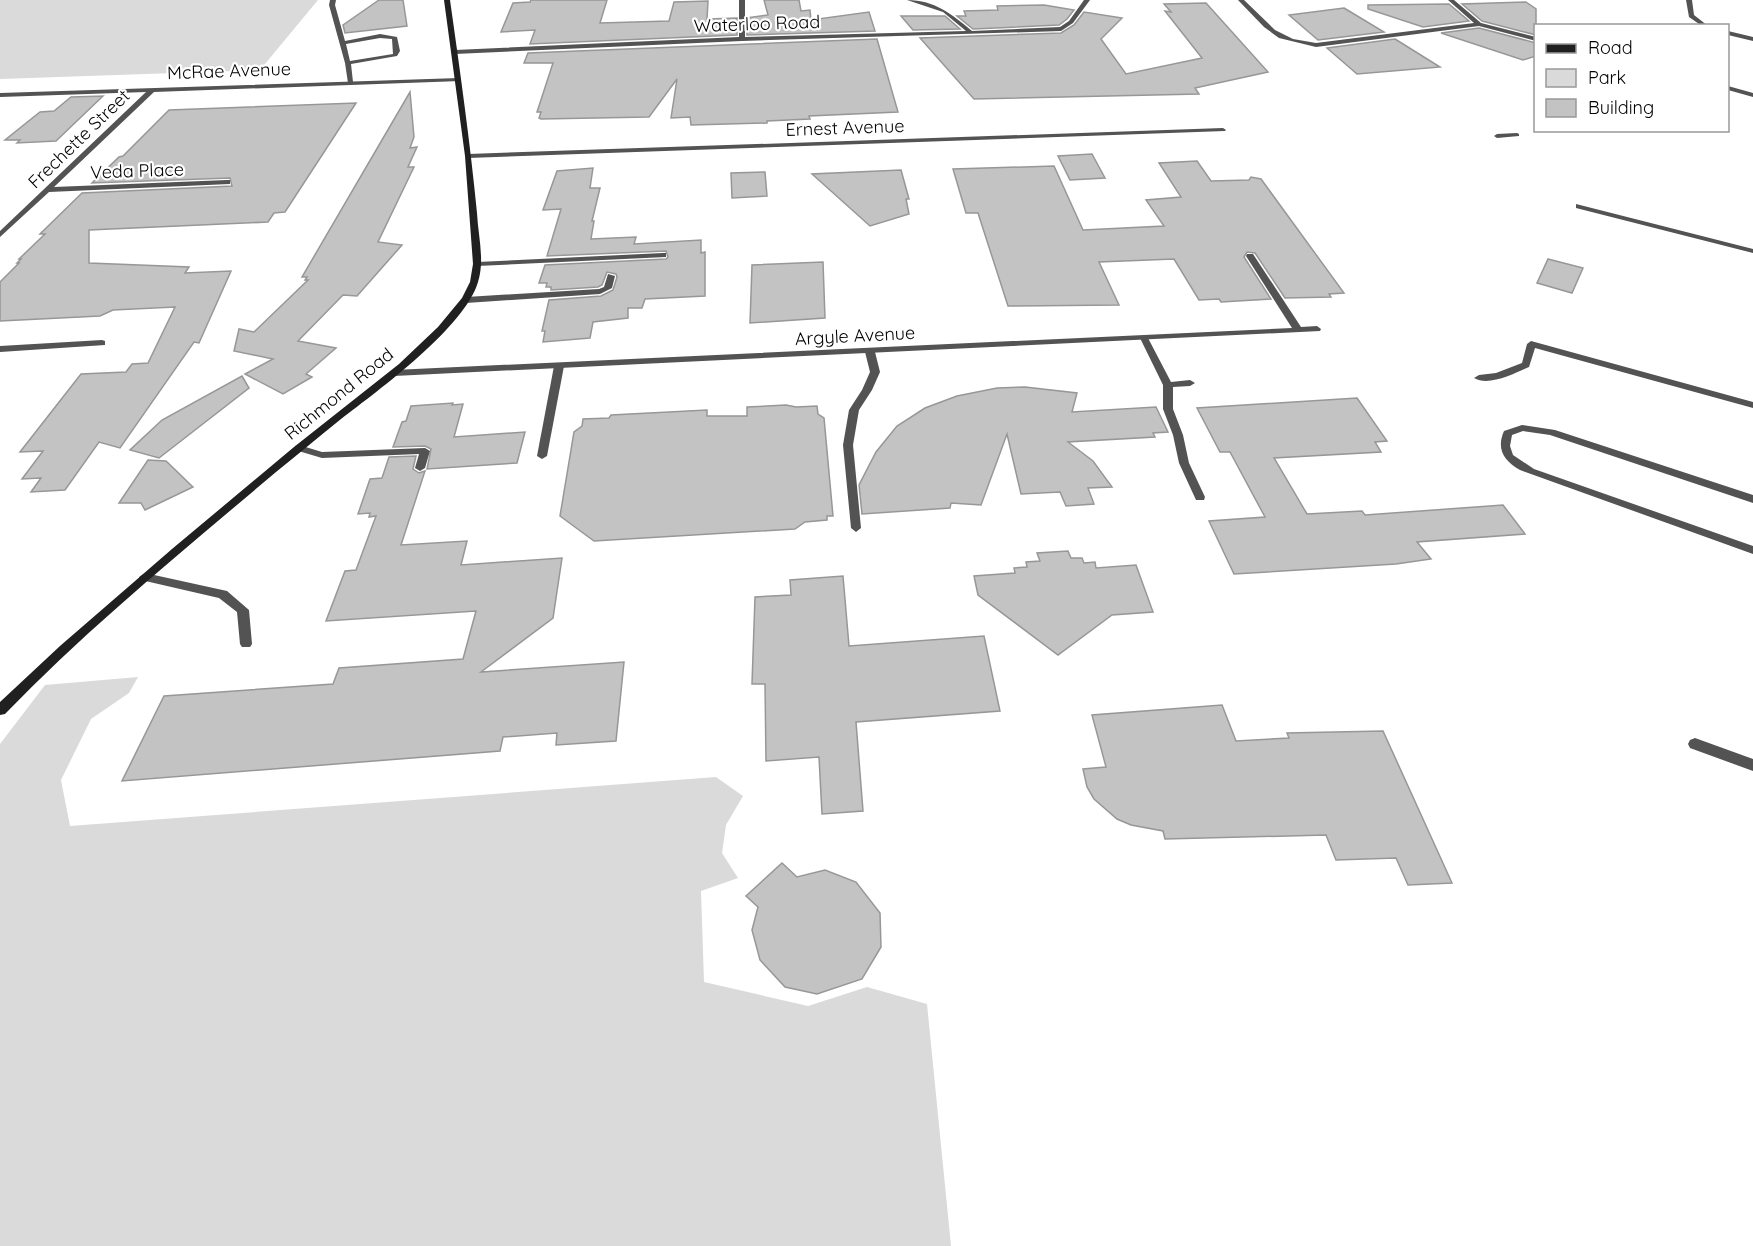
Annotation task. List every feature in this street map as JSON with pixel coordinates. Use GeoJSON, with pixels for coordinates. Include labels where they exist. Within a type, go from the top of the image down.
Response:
{"type":"FeatureCollection","features":[{"type":"Feature","properties":{"kind":"main road","name":"Richmond Road"},"geometry":{"type":"LineString","coordinates":[[0,710],[37,673],[145,577],[299,448],[394,373],[444,326],[466,300],[476,281],[477,264],[468,156],[447,0]]}},
{"type":"Feature","properties":{"kind":"street"},"geometry":{"type":"LineString","coordinates":[[333,0],[332,5],[344,44],[350,82]]}},
{"type":"Feature","properties":{"kind":"street"},"geometry":{"type":"LineString","coordinates":[[742,0],[742,39]]}},
{"type":"Feature","properties":{"kind":"street"},"geometry":{"type":"LineString","coordinates":[[910,0],[945,11],[971,33]]}},
{"type":"Feature","properties":{"kind":"street","name":"Waterloo Road"},"geometry":{"type":"LineString","coordinates":[[455,52],[742,39],[1061,29],[1071,22],[1087,0]]}},
{"type":"Feature","properties":{"kind":"street"},"geometry":{"type":"LineString","coordinates":[[1241,0],[1276,35],[1293,42],[1335,44],[1479,24],[1534,38]]}},
{"type":"Feature","properties":{"kind":"street"},"geometry":{"type":"LineString","coordinates":[[1451,0],[1479,24]]}},
{"type":"Feature","properties":{"kind":"street"},"geometry":{"type":"LineString","coordinates":[[1689,0],[1691,16],[1703,24]]}},
{"type":"Feature","properties":{"kind":"street"},"geometry":{"type":"LineString","coordinates":[[1729,33],[1753,39]]}},
{"type":"Feature","properties":{"kind":"street"},"geometry":{"type":"LineString","coordinates":[[344,44],[380,36],[395,38],[397,51],[395,55],[348,63]]}},
{"type":"Feature","properties":{"kind":"street","name":"McRae Avenue"},"geometry":{"type":"LineString","coordinates":[[0,95],[459,80]]}},
{"type":"Feature","properties":{"kind":"street"},"geometry":{"type":"LineString","coordinates":[[1729,88],[1753,95]]}},
{"type":"Feature","properties":{"kind":"street","name":"Frechette Street"},"geometry":{"type":"LineString","coordinates":[[0,235],[153,89]]}},
{"type":"Feature","properties":{"kind":"street","name":"Ernest Avenue"},"geometry":{"type":"LineString","coordinates":[[468,156],[1223,130]]}},
{"type":"Feature","properties":{"kind":"street"},"geometry":{"type":"LineString","coordinates":[[1497,136],[1517,135]]}},
{"type":"Feature","properties":{"kind":"street","name":"Veda Place"},"geometry":{"type":"LineString","coordinates":[[47,190],[227,182]]}},
{"type":"Feature","properties":{"kind":"street"},"geometry":{"type":"LineString","coordinates":[[1579,206],[1753,251]]}},
{"type":"Feature","properties":{"kind":"street"},"geometry":{"type":"LineString","coordinates":[[477,264],[663,255]]}},
{"type":"Feature","properties":{"kind":"street"},"geometry":{"type":"LineString","coordinates":[[1250,256],[1298,330]]}},
{"type":"Feature","properties":{"kind":"street"},"geometry":{"type":"LineString","coordinates":[[466,300],[600,291],[608,288],[610,276]]}},
{"type":"Feature","properties":{"kind":"street","name":"Argyle Avenue"},"geometry":{"type":"LineString","coordinates":[[394,373],[1317,329]]}},
{"type":"Feature","properties":{"kind":"street"},"geometry":{"type":"LineString","coordinates":[[1144,338],[1168,385],[1168,409],[1178,435],[1184,463],[1200,497]]}},
{"type":"Feature","properties":{"kind":"street"},"geometry":{"type":"LineString","coordinates":[[0,349],[102,343]]}},
{"type":"Feature","properties":{"kind":"street"},"geometry":{"type":"LineString","coordinates":[[1479,378],[1498,376],[1526,365],[1531,344],[1753,405]]}},
{"type":"Feature","properties":{"kind":"street"},"geometry":{"type":"LineString","coordinates":[[856,528],[848,446],[854,410],[867,390],[874,372],[870,352]]}},
{"type":"Feature","properties":{"kind":"street"},"geometry":{"type":"LineString","coordinates":[[542,456],[559,366]]}},
{"type":"Feature","properties":{"kind":"street"},"geometry":{"type":"LineString","coordinates":[[1487,368],[1498,376]]}},
{"type":"Feature","properties":{"kind":"street"},"geometry":{"type":"LineString","coordinates":[[1168,385],[1190,383]]}},
{"type":"Feature","properties":{"kind":"street"},"geometry":{"type":"LineString","coordinates":[[1753,499],[1551,432],[1522,428],[1508,433],[1504,442],[1505,452],[1515,464],[1530,471],[1753,550]]}},
{"type":"Feature","properties":{"kind":"street"},"geometry":{"type":"LineString","coordinates":[[299,448],[322,455],[425,451],[420,468]]}},
{"type":"Feature","properties":{"kind":"street"},"geometry":{"type":"LineString","coordinates":[[145,577],[223,594],[243,610],[246,644]]}},
{"type":"Feature","properties":{"kind":"street"},"geometry":{"type":"LineString","coordinates":[[1695,744],[1753,765]]}},
{"type":"Feature","properties":{"kind":"green space"},"geometry":{"type":"Polygon","coordinates":[[[0,0],[318,0],[260,70],[0,79],[0,0]]]}},
{"type":"Feature","properties":{"kind":"green space"},"geometry":{"type":"Polygon","coordinates":[[[138,677],[129,693],[91,719],[61,780],[70,826],[716,777],[743,796],[726,825],[722,853],[738,878],[701,891],[704,982],[808,1006],[867,987],[927,1004],[951,1246],[0,1246],[0,744],[45,685],[138,677]]]}},
{"type":"Feature","properties":{"kind":"building"},"geometry":{"type":"Polygon","coordinates":[[[379,0],[403,0],[407,26],[345,33],[343,25],[379,0]]]}},
{"type":"Feature","properties":{"kind":"building"},"geometry":{"type":"Polygon","coordinates":[[[531,0],[607,0],[600,23],[669,21],[674,2],[708,1],[707,19],[737,18],[737,35],[530,44],[535,30],[501,32],[513,3],[530,2],[531,0]]]}},
{"type":"Feature","properties":{"kind":"building"},"geometry":{"type":"Polygon","coordinates":[[[764,0],[799,0],[801,11],[810,10],[811,20],[869,12],[875,31],[747,35],[747,18],[768,15],[764,0]]]}},
{"type":"Feature","properties":{"kind":"building"},"geometry":{"type":"Polygon","coordinates":[[[1526,2],[1536,9],[1534,34],[1482,21],[1462,4],[1526,2]]]}},
{"type":"Feature","properties":{"kind":"building"},"geometry":{"type":"Polygon","coordinates":[[[1206,3],[1268,72],[1195,88],[1199,94],[974,99],[920,38],[1061,33],[1074,25],[1084,12],[1122,18],[1101,39],[1126,74],[1202,58],[1165,11],[1171,12],[1164,4],[1206,3]]]}},
{"type":"Feature","properties":{"kind":"building"},"geometry":{"type":"Polygon","coordinates":[[[1449,4],[1469,21],[1423,27],[1368,9],[1368,5],[1449,4]]]}},
{"type":"Feature","properties":{"kind":"building"},"geometry":{"type":"Polygon","coordinates":[[[1044,5],[1074,10],[1059,25],[973,29],[957,16],[966,16],[964,11],[998,10],[997,6],[1044,5]]]}},
{"type":"Feature","properties":{"kind":"building"},"geometry":{"type":"Polygon","coordinates":[[[1344,8],[1384,32],[1318,40],[1289,15],[1344,8]]]}},
{"type":"Feature","properties":{"kind":"building"},"geometry":{"type":"Polygon","coordinates":[[[901,16],[945,16],[960,29],[913,30],[901,16]]]}},
{"type":"Feature","properties":{"kind":"building"},"geometry":{"type":"Polygon","coordinates":[[[1479,28],[1534,42],[1534,57],[1523,60],[1441,33],[1479,28]]]}},
{"type":"Feature","properties":{"kind":"building"},"geometry":{"type":"Polygon","coordinates":[[[877,39],[898,112],[809,116],[810,119],[767,121],[767,123],[691,125],[690,117],[671,118],[677,79],[649,117],[541,119],[539,118],[541,112],[537,112],[553,63],[524,63],[528,53],[877,39]]]}},
{"type":"Feature","properties":{"kind":"building"},"geometry":{"type":"Polygon","coordinates":[[[1395,39],[1440,67],[1357,74],[1327,48],[1395,39]]]}},
{"type":"Feature","properties":{"kind":"building"},"geometry":{"type":"Polygon","coordinates":[[[410,92],[414,137],[410,148],[417,147],[408,167],[414,167],[378,242],[402,245],[357,296],[343,295],[298,341],[336,348],[306,374],[312,377],[283,394],[245,374],[273,359],[234,351],[239,329],[254,332],[308,280],[305,280],[307,277],[302,277],[410,92]]]}},
{"type":"Feature","properties":{"kind":"building"},"geometry":{"type":"Polygon","coordinates":[[[103,96],[56,141],[17,143],[20,140],[5,140],[40,112],[54,111],[71,97],[103,96]]]}},
{"type":"Feature","properties":{"kind":"building"},"geometry":{"type":"Polygon","coordinates":[[[356,103],[285,212],[274,213],[268,222],[89,230],[89,263],[189,267],[185,273],[231,271],[199,343],[194,342],[120,448],[99,442],[65,490],[31,492],[41,478],[22,479],[43,451],[20,452],[81,374],[126,372],[132,364],[148,363],[175,307],[113,310],[100,316],[0,321],[0,282],[19,263],[17,263],[21,259],[19,259],[45,234],[40,234],[82,193],[232,186],[230,178],[92,183],[169,110],[356,103]]]}},
{"type":"Feature","properties":{"kind":"building"},"geometry":{"type":"Polygon","coordinates":[[[1092,154],[1105,178],[1070,180],[1058,156],[1092,154]]]}},
{"type":"Feature","properties":{"kind":"building"},"geometry":{"type":"Polygon","coordinates":[[[1197,161],[1211,181],[1249,180],[1251,177],[1261,179],[1344,293],[1329,294],[1331,297],[1285,298],[1255,253],[1247,252],[1244,257],[1271,299],[1221,302],[1219,299],[1199,300],[1174,259],[1099,262],[1119,305],[1008,306],[978,213],[966,213],[953,169],[1054,166],[1083,230],[1164,226],[1146,200],[1181,197],[1159,163],[1197,161]]]}},
{"type":"Feature","properties":{"kind":"building"},"geometry":{"type":"Polygon","coordinates":[[[593,168],[590,188],[600,188],[592,221],[594,221],[591,239],[636,237],[634,244],[701,240],[701,253],[705,252],[705,296],[645,299],[642,308],[628,308],[628,318],[593,322],[590,338],[543,342],[545,331],[542,331],[549,300],[601,296],[613,290],[617,277],[616,274],[607,272],[602,285],[598,287],[551,290],[551,287],[546,287],[547,283],[539,283],[545,265],[666,259],[668,257],[666,251],[547,256],[561,209],[543,210],[557,171],[593,168]]]}},
{"type":"Feature","properties":{"kind":"building"},"geometry":{"type":"Polygon","coordinates":[[[901,170],[909,199],[906,199],[909,214],[870,226],[812,174],[901,170]]]}},
{"type":"Feature","properties":{"kind":"building"},"geometry":{"type":"Polygon","coordinates":[[[765,172],[767,196],[732,198],[731,173],[765,172]]]}},
{"type":"Feature","properties":{"kind":"building"},"geometry":{"type":"Polygon","coordinates":[[[1548,259],[1583,268],[1572,293],[1537,283],[1548,259]]]}},
{"type":"Feature","properties":{"kind":"building"},"geometry":{"type":"Polygon","coordinates":[[[823,262],[825,318],[750,323],[752,265],[823,262]]]}},
{"type":"Feature","properties":{"kind":"building"},"geometry":{"type":"Polygon","coordinates":[[[242,376],[249,388],[159,458],[130,450],[162,420],[242,376]]]}},
{"type":"Feature","properties":{"kind":"building"},"geometry":{"type":"Polygon","coordinates":[[[1025,387],[1077,393],[1072,412],[1156,407],[1168,432],[1153,433],[1155,437],[1068,442],[1093,461],[1112,487],[1088,488],[1094,504],[1066,506],[1060,492],[1021,494],[1007,434],[981,505],[951,503],[950,508],[862,514],[859,485],[876,452],[897,426],[925,408],[957,396],[997,388],[1025,387]]]}},
{"type":"Feature","properties":{"kind":"building"},"geometry":{"type":"Polygon","coordinates":[[[1357,398],[1387,441],[1375,442],[1381,452],[1274,458],[1307,514],[1362,511],[1365,515],[1503,505],[1525,534],[1417,542],[1431,559],[1396,564],[1234,574],[1209,521],[1265,517],[1230,452],[1220,452],[1197,408],[1357,398]]]}},
{"type":"Feature","properties":{"kind":"building"},"geometry":{"type":"Polygon","coordinates":[[[453,403],[452,405],[463,404],[454,437],[525,432],[517,463],[427,469],[431,449],[425,446],[393,447],[402,422],[406,421],[411,406],[453,403]]]}},
{"type":"Feature","properties":{"kind":"building"},"geometry":{"type":"Polygon","coordinates":[[[817,406],[818,414],[824,418],[833,516],[827,516],[827,520],[805,522],[795,529],[594,541],[560,516],[574,432],[582,426],[583,419],[609,418],[611,415],[707,410],[707,416],[747,416],[747,407],[817,406]]]}},
{"type":"Feature","properties":{"kind":"building"},"geometry":{"type":"Polygon","coordinates":[[[416,456],[413,469],[419,473],[425,471],[401,545],[467,541],[461,565],[562,558],[553,618],[481,672],[624,662],[616,741],[556,745],[557,733],[503,737],[500,751],[122,781],[164,696],[333,684],[339,668],[463,659],[476,611],[326,621],[345,571],[356,570],[376,516],[369,517],[370,513],[358,514],[370,479],[382,478],[389,457],[416,456]]]}},
{"type":"Feature","properties":{"kind":"building"},"geometry":{"type":"Polygon","coordinates":[[[148,460],[166,461],[193,487],[145,510],[141,503],[119,503],[148,460]]]}},
{"type":"Feature","properties":{"kind":"building"},"geometry":{"type":"Polygon","coordinates":[[[1068,551],[1071,558],[1082,558],[1084,563],[1095,562],[1096,568],[1136,565],[1153,612],[1112,615],[1058,655],[978,595],[974,576],[1015,573],[1014,568],[1027,567],[1026,562],[1040,561],[1037,553],[1068,551]]]}},
{"type":"Feature","properties":{"kind":"building"},"geometry":{"type":"Polygon","coordinates":[[[843,576],[849,646],[984,636],[1000,711],[856,722],[863,811],[822,814],[819,757],[766,761],[765,684],[752,684],[755,597],[791,595],[790,580],[843,576]]]}},
{"type":"Feature","properties":{"kind":"building"},"geometry":{"type":"Polygon","coordinates":[[[1222,705],[1236,741],[1289,738],[1287,733],[1383,731],[1452,883],[1408,885],[1396,858],[1336,860],[1326,835],[1165,839],[1163,831],[1131,825],[1117,819],[1094,799],[1087,787],[1083,769],[1106,767],[1092,715],[1222,705]]]}},
{"type":"Feature","properties":{"kind":"building"},"geometry":{"type":"Polygon","coordinates":[[[782,863],[797,877],[825,870],[856,882],[880,913],[881,947],[862,979],[817,994],[785,987],[760,960],[752,930],[758,907],[746,896],[782,863]]]}}]}
